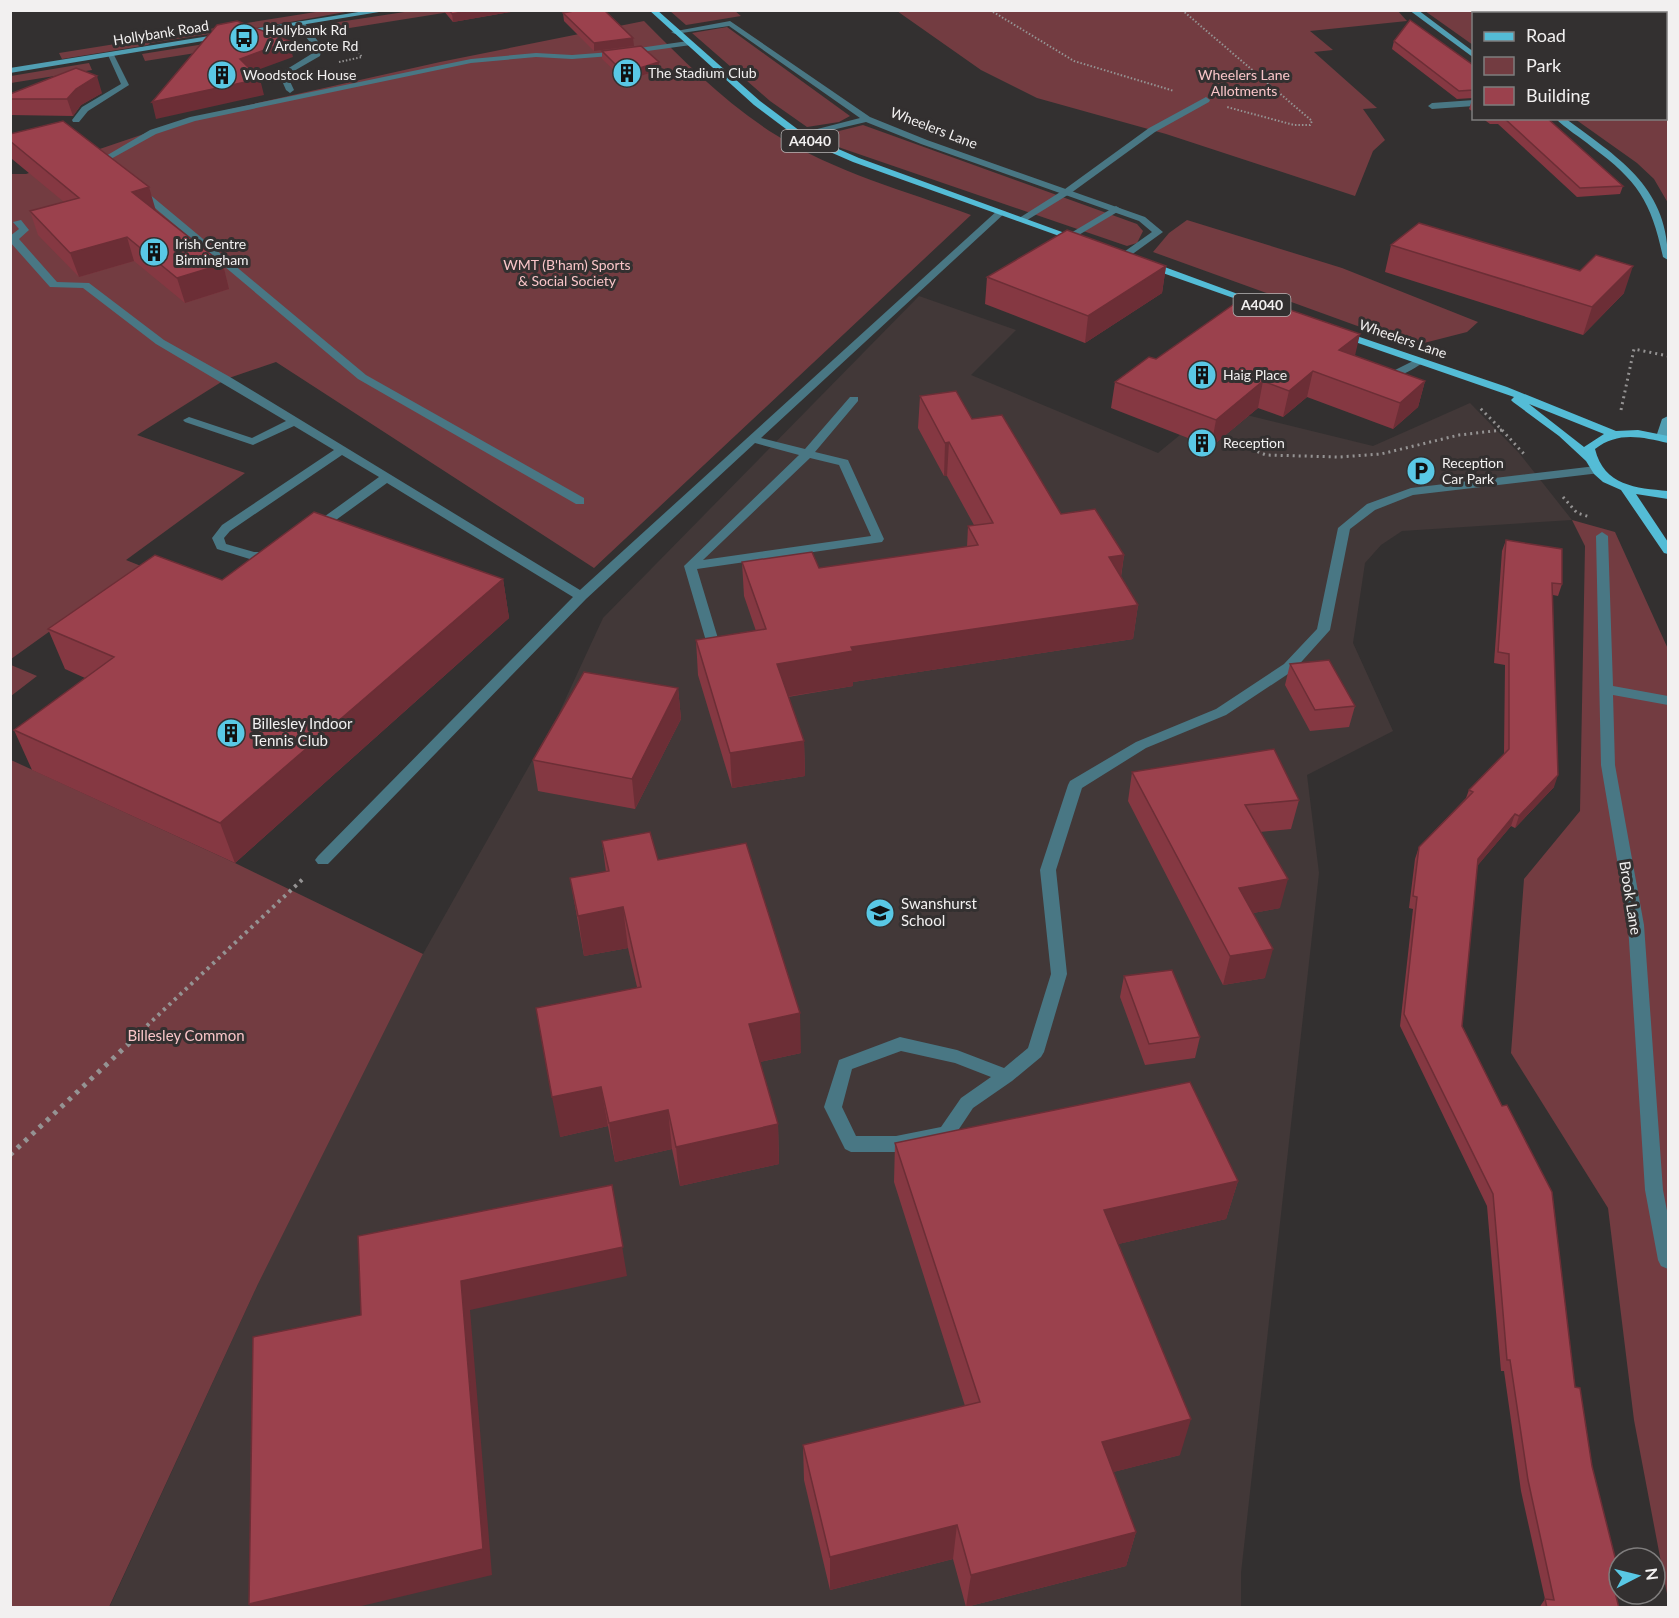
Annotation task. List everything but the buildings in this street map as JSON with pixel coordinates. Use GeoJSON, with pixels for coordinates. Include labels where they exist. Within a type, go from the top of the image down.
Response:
{"type":"FeatureCollection","features":[{"type":"Feature","properties":{"kind":"main road","name":"Hollybank Road"},"geometry":{"type":"LineString","coordinates":[[10,71],[388,10]]}},
{"type":"Feature","properties":{"kind":"main road","name":"A4040"},"geometry":{"type":"LineString","coordinates":[[652,10],[758,103],[801,136],[856,160],[1091,245]]}},
{"type":"Feature","properties":{"kind":"main road"},"geometry":{"type":"LineString","coordinates":[[1412,10],[1472,55]]}},
{"type":"Feature","properties":{"kind":"main road"},"geometry":{"type":"LineString","coordinates":[[1562,120],[1620,166],[1645,191],[1661,226],[1668,257]]}},
{"type":"Feature","properties":{"kind":"main road","name":"A4040"},"geometry":{"type":"LineString","coordinates":[[1113,253],[1266,306]]}},
{"type":"Feature","properties":{"kind":"main road","name":"Wheelers Lane"},"geometry":{"type":"LineString","coordinates":[[1332,330],[1503,388],[1616,435]]}},
{"type":"Feature","properties":{"kind":"main road","name":"Wheelers Lane"},"geometry":{"type":"LineString","coordinates":[[1503,388],[1563,434],[1593,464],[1627,490]]}},
{"type":"Feature","properties":{"kind":"main road"},"geometry":{"type":"LineString","coordinates":[[1593,464],[1589,448],[1596,441],[1616,435],[1634,434],[1665,439],[1668,419]]}},
{"type":"Feature","properties":{"kind":"main road"},"geometry":{"type":"LineString","coordinates":[[1627,490],[1668,495]]}},
{"type":"Feature","properties":{"kind":"main road"},"geometry":{"type":"LineString","coordinates":[[1627,490],[1668,550]]}},
{"type":"Feature","properties":{"kind":"street","name":"Wheelers Lane"},"geometry":{"type":"LineString","coordinates":[[675,32],[730,23],[867,119],[924,142],[1142,219],[1158,232],[1124,256]]}},
{"type":"Feature","properties":{"kind":"street"},"geometry":{"type":"LineString","coordinates":[[290,90],[282,74],[317,54],[318,47],[302,24]]}},
{"type":"Feature","properties":{"kind":"street"},"geometry":{"type":"LineString","coordinates":[[121,175],[103,160],[153,132],[193,119],[471,61],[536,55],[572,57],[611,54],[688,43]]}},
{"type":"Feature","properties":{"kind":"street"},"geometry":{"type":"LineString","coordinates":[[76,120],[80,112],[115,94],[125,85],[110,55]]}},
{"type":"Feature","properties":{"kind":"street"},"geometry":{"type":"LineString","coordinates":[[1021,220],[1068,191],[1152,130],[1206,100]]}},
{"type":"Feature","properties":{"kind":"street"},"geometry":{"type":"LineString","coordinates":[[1432,106],[1472,103]]}},
{"type":"Feature","properties":{"kind":"street"},"geometry":{"type":"LineString","coordinates":[[801,136],[867,119]]}},
{"type":"Feature","properties":{"kind":"street"},"geometry":{"type":"LineString","coordinates":[[130,183],[362,377],[580,501]]}},
{"type":"Feature","properties":{"kind":"street"},"geometry":{"type":"LineString","coordinates":[[1070,237],[1116,209]]}},
{"type":"Feature","properties":{"kind":"street"},"geometry":{"type":"LineString","coordinates":[[323,860],[581,596],[1001,212]]}},
{"type":"Feature","properties":{"kind":"street"},"geometry":{"type":"LineString","coordinates":[[18,222],[24,230],[13,239],[54,285],[85,285],[160,342],[295,421],[581,596]]}},
{"type":"Feature","properties":{"kind":"street"},"geometry":{"type":"LineString","coordinates":[[1372,366],[1393,375],[1419,361]]}},
{"type":"Feature","properties":{"kind":"street"},"geometry":{"type":"LineString","coordinates":[[690,566],[807,454],[854,399]]}},
{"type":"Feature","properties":{"kind":"street"},"geometry":{"type":"LineString","coordinates":[[189,420],[254,442],[295,421]]}},
{"type":"Feature","properties":{"kind":"street"},"geometry":{"type":"LineString","coordinates":[[690,566],[878,539],[844,463],[753,439]]}},
{"type":"Feature","properties":{"kind":"street"},"geometry":{"type":"LineString","coordinates":[[282,552],[253,556],[221,546],[218,538],[226,528],[341,450]]}},
{"type":"Feature","properties":{"kind":"street"},"geometry":{"type":"LineString","coordinates":[[1006,1077],[957,1057],[900,1044],[845,1065],[833,1107],[851,1144],[896,1144],[946,1132],[967,1103],[1006,1077],[1035,1052],[1059,974],[1048,870],[1075,784],[1141,745],[1221,712],[1288,667],[1323,630],[1344,528],[1371,507],[1411,492],[1545,477],[1593,464]]}},
{"type":"Feature","properties":{"kind":"street"},"geometry":{"type":"LineString","coordinates":[[301,539],[387,477]]}},
{"type":"Feature","properties":{"kind":"street","name":"Brook Lane"},"geometry":{"type":"LineString","coordinates":[[1602,536],[1608,765],[1636,925],[1654,1190],[1668,1260]]}},
{"type":"Feature","properties":{"kind":"street"},"geometry":{"type":"LineString","coordinates":[[690,566],[717,655]]}},
{"type":"Feature","properties":{"kind":"street"},"geometry":{"type":"LineString","coordinates":[[1606,689],[1668,700]]}},
{"type":"Feature","properties":{"kind":"path"},"geometry":{"type":"LineString","coordinates":[[990,10],[1074,61],[1294,125],[1310,124],[1312,121],[1182,10]]}},
{"type":"Feature","properties":{"kind":"path"},"geometry":{"type":"LineString","coordinates":[[333,63],[362,57],[343,34]]}},
{"type":"Feature","properties":{"kind":"path"},"geometry":{"type":"LineString","coordinates":[[1612,411],[1623,409],[1634,349],[1668,356]]}},
{"type":"Feature","properties":{"kind":"path"},"geometry":{"type":"LineString","coordinates":[[1471,377],[1459,388],[1502,430],[1576,513],[1593,517]]}},
{"type":"Feature","properties":{"kind":"path"},"geometry":{"type":"LineString","coordinates":[[1224,438],[1266,455],[1339,457],[1381,454],[1459,435],[1502,430]]}},
{"type":"Feature","properties":{"kind":"path"},"geometry":{"type":"LineString","coordinates":[[10,1155],[323,860]]}},
{"type":"Feature","properties":{"kind":"shaded area","name":"Swanshurst School"},"geometry":{"type":"Polygon","coordinates":[[[919,296],[1016,330],[971,375],[1158,453],[1214,407],[1373,446],[1470,403],[1519,453],[1572,520],[1402,531],[1381,545],[1365,563],[1353,643],[1393,731],[1307,775],[1319,873],[1241,1573],[1241,1607],[109,1608],[258,1284],[423,954],[559,713],[603,618],[919,296]]]}},
{"type":"Feature","properties":{"kind":"green space","name":"Wheelers Lane Allotments"},"geometry":{"type":"Polygon","coordinates":[[[1397,10],[1407,21],[1310,31],[1333,50],[1314,52],[1377,108],[1363,109],[1385,140],[1373,151],[1355,196],[1166,134],[1037,98],[981,70],[897,11],[1397,10]]]}},
{"type":"Feature","properties":{"kind":"green space"},"geometry":{"type":"Polygon","coordinates":[[[322,11],[351,11],[62,59],[59,53],[322,11]]]}},
{"type":"Feature","properties":{"kind":"green space"},"geometry":{"type":"Polygon","coordinates":[[[411,11],[456,11],[337,30],[332,23],[411,11]]]}},
{"type":"Feature","properties":{"kind":"green space"},"geometry":{"type":"Polygon","coordinates":[[[670,11],[735,11],[741,16],[686,25],[670,11]]]}},
{"type":"Feature","properties":{"kind":"green space"},"geometry":{"type":"Polygon","coordinates":[[[1425,11],[1668,11],[1668,203],[1654,179],[1637,163],[1576,120],[1667,120],[1667,12],[1472,12],[1472,44],[1425,11]]]}},
{"type":"Feature","properties":{"kind":"green space","name":"WMT (B'ham) Sports & Social Society"},"geometry":{"type":"Polygon","coordinates":[[[644,21],[723,96],[776,135],[846,170],[971,215],[594,568],[276,362],[226,379],[137,435],[245,473],[126,560],[141,566],[11,659],[11,174],[26,174],[191,118],[440,62],[644,21]]]}},
{"type":"Feature","properties":{"kind":"green space"},"geometry":{"type":"Polygon","coordinates":[[[727,27],[850,116],[839,122],[807,127],[770,101],[692,33],[727,27]]]}},
{"type":"Feature","properties":{"kind":"green space"},"geometry":{"type":"Polygon","coordinates":[[[280,32],[284,39],[145,61],[142,54],[280,32]]]}},
{"type":"Feature","properties":{"kind":"green space"},"geometry":{"type":"Polygon","coordinates":[[[89,63],[92,70],[11,83],[11,76],[89,63]]]}},
{"type":"Feature","properties":{"kind":"green space"},"geometry":{"type":"Polygon","coordinates":[[[863,125],[1137,224],[1143,231],[1137,243],[1127,246],[841,148],[824,138],[827,134],[863,125]]]}},
{"type":"Feature","properties":{"kind":"green space"},"geometry":{"type":"Polygon","coordinates":[[[1187,220],[1342,268],[1478,322],[1467,332],[1420,344],[1385,336],[1153,252],[1169,233],[1187,220]]]}},
{"type":"Feature","properties":{"kind":"green space"},"geometry":{"type":"Polygon","coordinates":[[[1572,520],[1615,532],[1668,649],[1668,1599],[1667,1546],[1658,1546],[1634,1420],[1608,1208],[1511,1053],[1524,879],[1580,811],[1585,546],[1572,520]]]}},
{"type":"Feature","properties":{"kind":"green space"},"geometry":{"type":"Polygon","coordinates":[[[11,665],[37,676],[11,696],[11,665]]]}},
{"type":"Feature","properties":{"kind":"green space","name":"Billesley Common"},"geometry":{"type":"Polygon","coordinates":[[[11,760],[235,863],[423,954],[258,1284],[109,1607],[11,1608],[11,760]]]}},
{"type":"Feature","properties":{"kind":"place","name":"Hollybank Rd / Ardencote Rd"},"geometry":{"type":"Point","coordinates":[244,38]}},
{"type":"Feature","properties":{"kind":"place","name":"The Stadium Club"},"geometry":{"type":"Point","coordinates":[627,73]}},
{"type":"Feature","properties":{"kind":"place","name":"Woodstock House"},"geometry":{"type":"Point","coordinates":[222,75]}},
{"type":"Feature","properties":{"kind":"place","name":"Irish Centre Birmingham"},"geometry":{"type":"Point","coordinates":[154,252]}},
{"type":"Feature","properties":{"kind":"place","name":"Haig Place"},"geometry":{"type":"Point","coordinates":[1202,375]}},
{"type":"Feature","properties":{"kind":"place","name":"Reception"},"geometry":{"type":"Point","coordinates":[1202,443]}},
{"type":"Feature","properties":{"kind":"place","name":"Reception Car Park"},"geometry":{"type":"Point","coordinates":[1421,471]}},
{"type":"Feature","properties":{"kind":"place","name":"Billesley Indoor Tennis Club"},"geometry":{"type":"Point","coordinates":[231,733]}},
{"type":"Feature","properties":{"kind":"place","name":"Swanshurst School"},"geometry":{"type":"Point","coordinates":[880,913]}}]}
